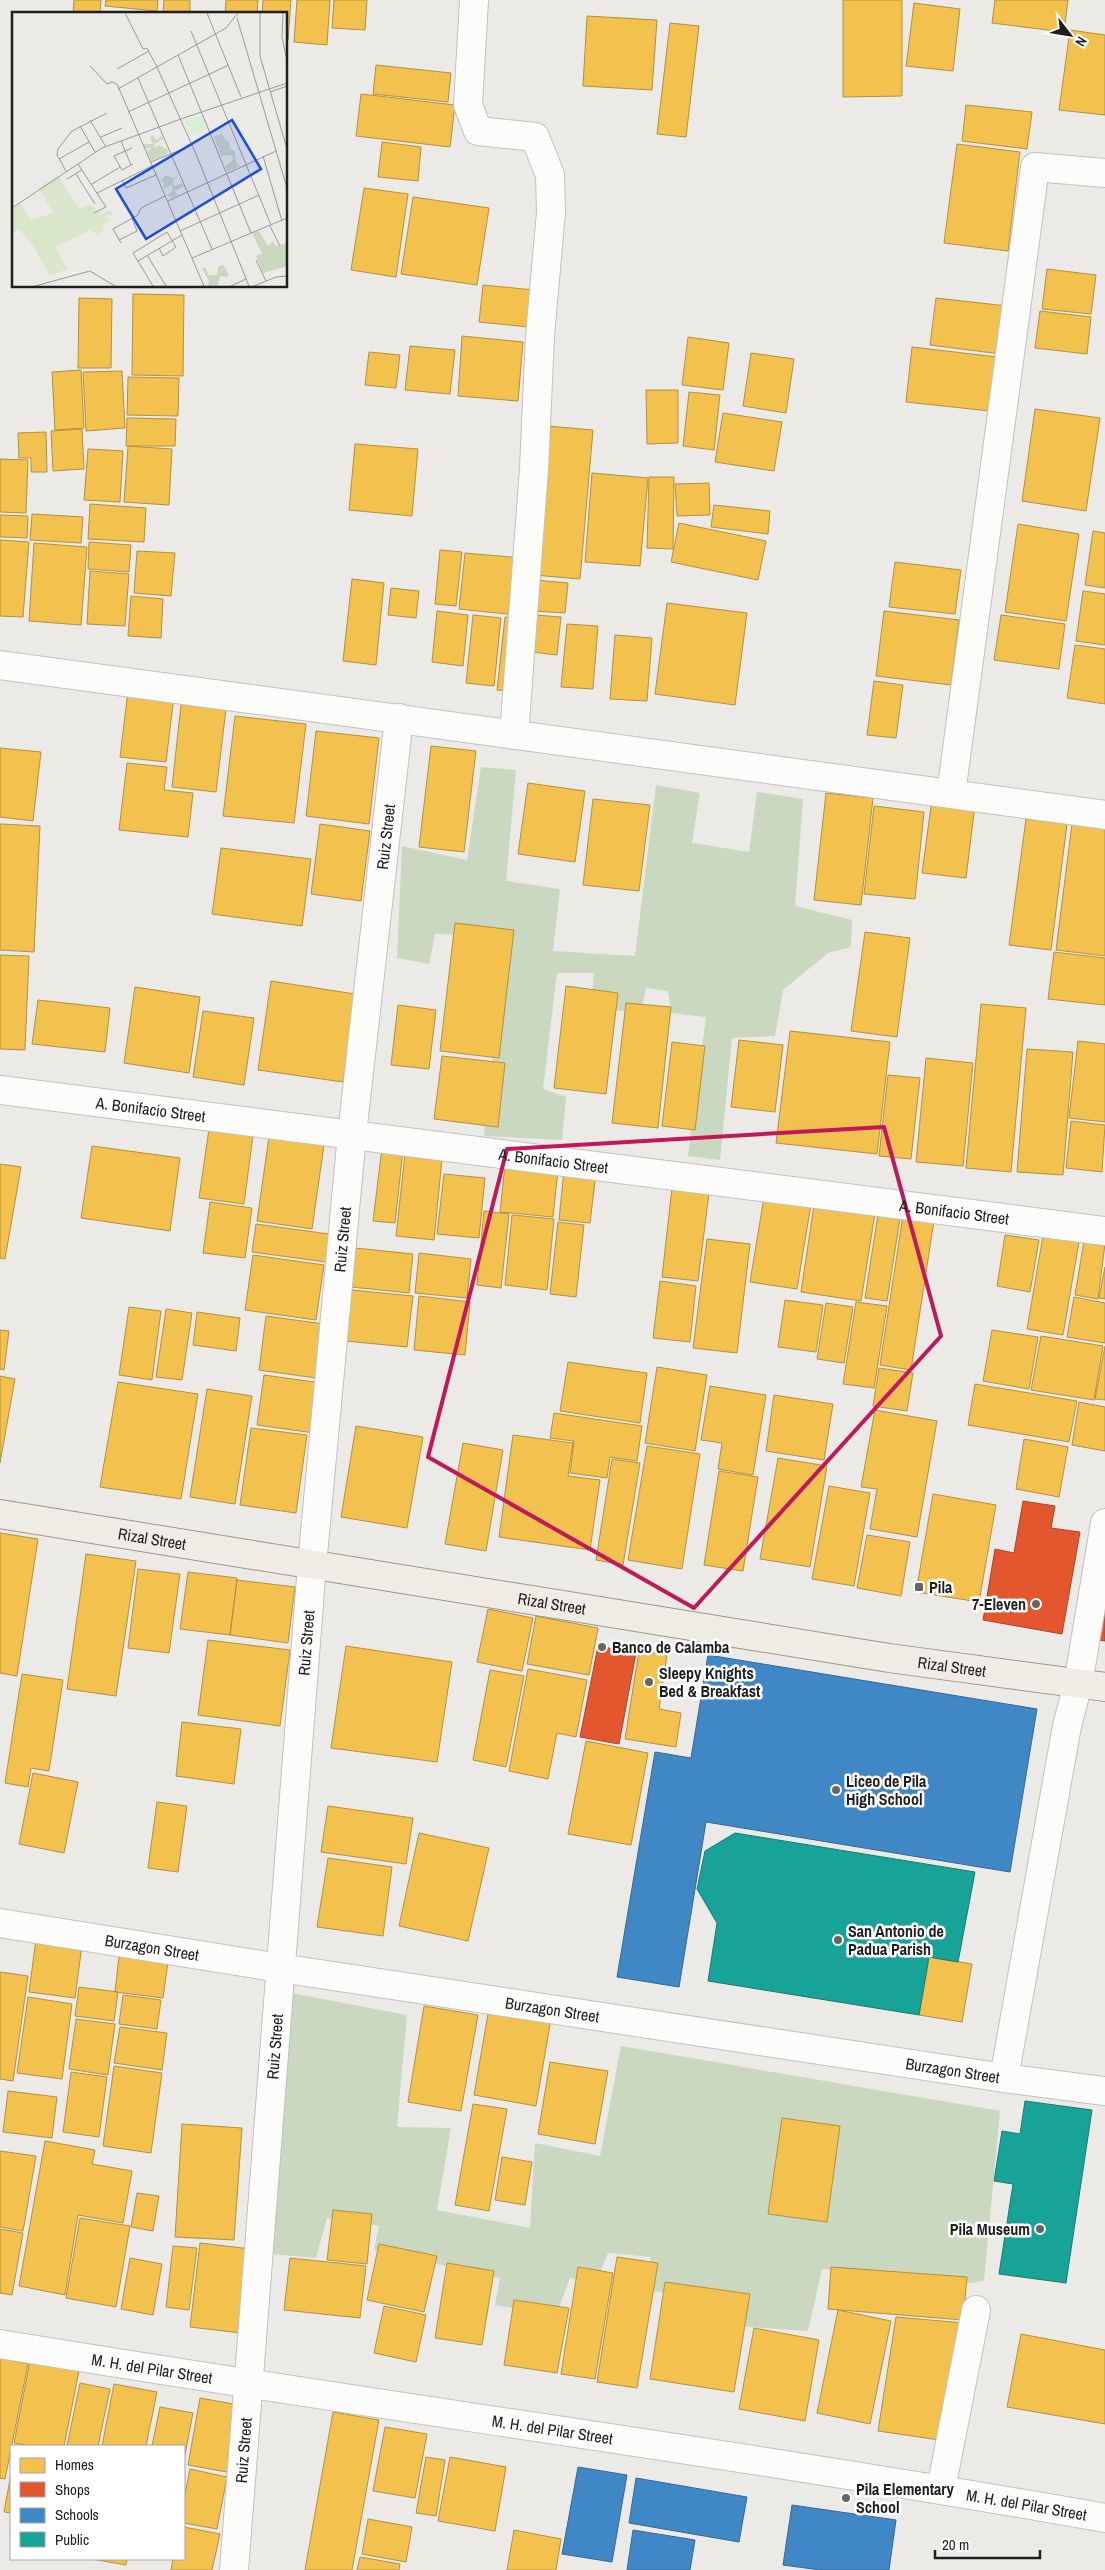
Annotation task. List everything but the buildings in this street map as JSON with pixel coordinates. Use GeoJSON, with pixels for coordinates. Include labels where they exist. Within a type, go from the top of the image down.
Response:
{"type":"FeatureCollection","features":[{"type":"Feature","properties":{"kind":"main road","name":"Rizal Street"},"geometry":{"type":"LineString","coordinates":[[0,1514],[312,1566],[880,1656],[1105,1687]]}},
{"type":"Feature","properties":{"kind":"street"},"geometry":{"type":"LineString","coordinates":[[474,0],[468,105],[478,131],[535,137],[550,175],[551,212],[540,336],[534,469],[514,735]]}},
{"type":"Feature","properties":{"kind":"street"},"geometry":{"type":"LineString","coordinates":[[951,794],[1035,167],[1105,173]]}},
{"type":"Feature","properties":{"kind":"street"},"geometry":{"type":"LineString","coordinates":[[0,665],[1105,815]]}},
{"type":"Feature","properties":{"kind":"street","name":"Ruiz Street"},"geometry":{"type":"LineString","coordinates":[[234,2570],[312,1566],[352,1134],[399,718]]}},
{"type":"Feature","properties":{"kind":"street","name":"A. Bonifacio Street"},"geometry":{"type":"LineString","coordinates":[[0,1090],[1105,1230]]}},
{"type":"Feature","properties":{"kind":"street"},"geometry":{"type":"LineString","coordinates":[[1004,2078],[1067,1726],[1078,1684],[1105,1523]]}},
{"type":"Feature","properties":{"kind":"street","name":"Burzagon Street"},"geometry":{"type":"LineString","coordinates":[[0,1923],[280,1968],[1004,2078],[1105,2091]]}},
{"type":"Feature","properties":{"kind":"street"},"geometry":{"type":"LineString","coordinates":[[941,2489],[976,2310]]}},
{"type":"Feature","properties":{"kind":"street","name":"M. H. del Pilar Street"},"geometry":{"type":"LineString","coordinates":[[0,2344],[248,2386],[941,2489],[1105,2518]]}},
{"type":"Feature","properties":{"kind":"highlighted area"},"geometry":{"type":"Polygon","coordinates":[[[884,1127],[941,1336],[694,1608],[428,1457],[507,1149],[884,1127]]]}},
{"type":"Feature","properties":{"kind":"green space"},"geometry":{"type":"Polygon","coordinates":[[[481,767],[516,770],[506,881],[560,889],[553,951],[635,956],[656,785],[700,793],[692,843],[749,852],[757,792],[803,799],[795,906],[852,920],[851,947],[828,953],[783,990],[775,1036],[732,1038],[720,1160],[688,1156],[706,1017],[671,1013],[668,991],[646,988],[641,1013],[591,1007],[594,973],[557,973],[543,1089],[566,1097],[562,1140],[484,1136],[506,937],[435,934],[429,964],[397,958],[402,846],[467,860],[481,767]]]}},
{"type":"Feature","properties":{"kind":"green space"},"geometry":{"type":"Polygon","coordinates":[[[291,1993],[407,2015],[397,2127],[451,2128],[437,2210],[530,2228],[535,2143],[600,2156],[621,2046],[1000,2111],[984,2281],[960,2284],[822,2269],[808,2331],[736,2326],[739,2303],[646,2290],[651,2257],[608,2253],[596,2282],[570,2278],[556,2315],[495,2305],[500,2278],[374,2250],[379,2226],[327,2218],[316,2258],[272,2254],[291,1993]]]}},
{"type":"Feature","properties":{"kind":"place","name":"Pila"},"geometry":{"type":"Point","coordinates":[919,1587]}},
{"type":"Feature","properties":{"kind":"place","name":"7-Eleven"},"geometry":{"type":"Point","coordinates":[1036,1604]}},
{"type":"Feature","properties":{"kind":"place","name":"Banco de Calamba"},"geometry":{"type":"Point","coordinates":[602,1647]}},
{"type":"Feature","properties":{"kind":"place","name":"Sleepy Knights Bed & Breakfast"},"geometry":{"type":"Point","coordinates":[649,1682]}},
{"type":"Feature","properties":{"kind":"place","name":"Liceo de Pila High School"},"geometry":{"type":"Point","coordinates":[836,1790]}},
{"type":"Feature","properties":{"kind":"place","name":"San Antonio de Padua Parish"},"geometry":{"type":"Point","coordinates":[838,1940]}},
{"type":"Feature","properties":{"kind":"place","name":"Pila Museum"},"geometry":{"type":"Point","coordinates":[1040,2229]}},
{"type":"Feature","properties":{"kind":"place","name":"Pila Elementary School"},"geometry":{"type":"Point","coordinates":[846,2498]}}]}
